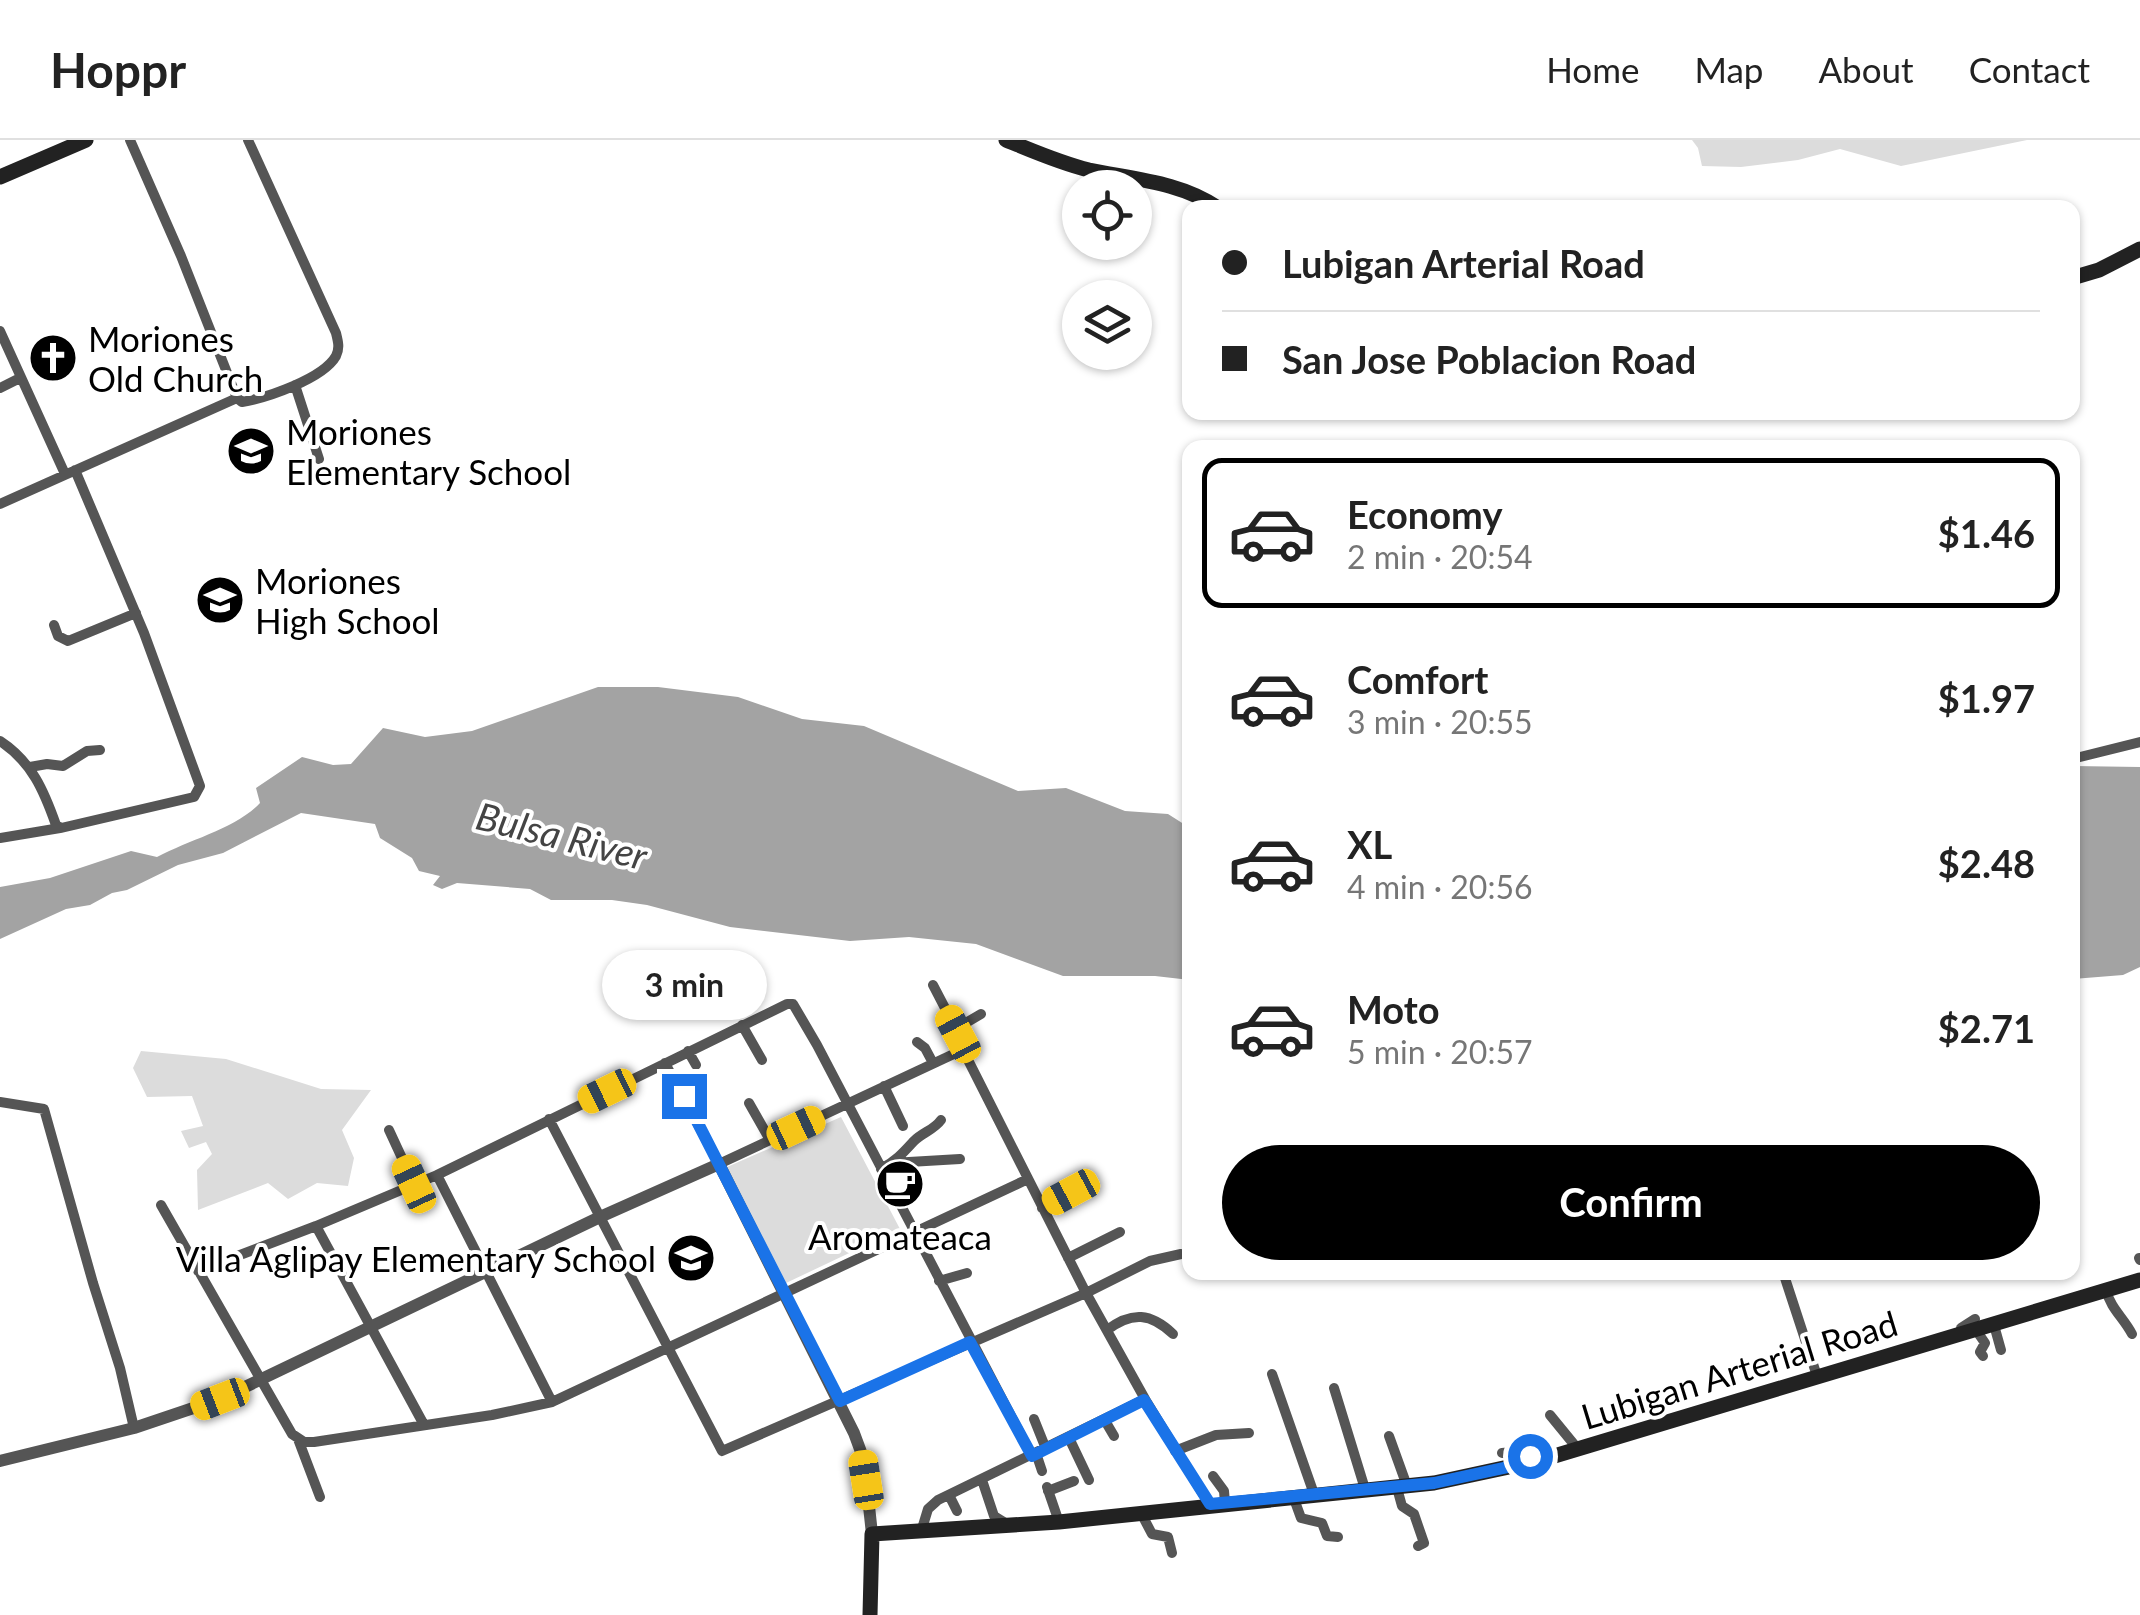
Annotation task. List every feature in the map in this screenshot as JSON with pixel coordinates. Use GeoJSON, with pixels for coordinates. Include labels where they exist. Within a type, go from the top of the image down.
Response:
{"type":"FeatureCollection","features":[{"type":"Feature","properties":{"kind":"main road"},"geometry":{"type":"LineString","coordinates":[[0,177],[86,140]]}},
{"type":"Feature","properties":{"kind":"main road"},"geometry":{"type":"LineString","coordinates":[[1006,140],[1088,170],[1127,176],[1207,200]]}},
{"type":"Feature","properties":{"kind":"main road"},"geometry":{"type":"LineString","coordinates":[[2080,276],[2140,249]]}},
{"type":"Feature","properties":{"kind":"main road","name":"Lubigan Arterial Road"},"geometry":{"type":"LineString","coordinates":[[872,1534],[1059,1522],[1402,1487],[1541,1460],[1817,1376],[1845,1363],[1994,1325],[2140,1280]]}},
{"type":"Feature","properties":{"kind":"main road"},"geometry":{"type":"LineString","coordinates":[[870,1611],[872,1534]]}},
{"type":"Feature","properties":{"kind":"street"},"geometry":{"type":"LineString","coordinates":[[130,140],[237,398],[242,402],[295,385],[328,365],[339,347],[248,140]]}},
{"type":"Feature","properties":{"kind":"street"},"geometry":{"type":"LineString","coordinates":[[0,330],[136,613],[200,786],[194,797],[0,838]]}},
{"type":"Feature","properties":{"kind":"street"},"geometry":{"type":"LineString","coordinates":[[0,388],[20,378]]}},
{"type":"Feature","properties":{"kind":"street"},"geometry":{"type":"LineString","coordinates":[[295,385],[319,458]]}},
{"type":"Feature","properties":{"kind":"street"},"geometry":{"type":"LineString","coordinates":[[0,504],[237,398]]}},
{"type":"Feature","properties":{"kind":"street"},"geometry":{"type":"LineString","coordinates":[[54,625],[58,636],[68,641],[136,613]]}},
{"type":"Feature","properties":{"kind":"street"},"geometry":{"type":"LineString","coordinates":[[0,742],[30,767],[60,828]]}},
{"type":"Feature","properties":{"kind":"street"},"geometry":{"type":"LineString","coordinates":[[2080,757],[2140,742]]}},
{"type":"Feature","properties":{"kind":"street"},"geometry":{"type":"LineString","coordinates":[[30,767],[62,766],[87,751],[100,750]]}},
{"type":"Feature","properties":{"kind":"street"},"geometry":{"type":"LineString","coordinates":[[933,985],[1042,1208],[1144,1400],[1175,1451],[1217,1503],[1224,1491],[1213,1476]]}},
{"type":"Feature","properties":{"kind":"street"},"geometry":{"type":"LineString","coordinates":[[198,1271],[436,1175],[742,1025],[794,1004],[847,1104],[886,1166],[914,1234],[970,1342],[1038,1453]]}},
{"type":"Feature","properties":{"kind":"street"},"geometry":{"type":"LineString","coordinates":[[958,1034],[963,1023],[981,1014]]}},
{"type":"Feature","properties":{"kind":"street"},"geometry":{"type":"LineString","coordinates":[[742,1025],[762,1060]]}},
{"type":"Feature","properties":{"kind":"street"},"geometry":{"type":"LineString","coordinates":[[917,1042],[933,1064]]}},
{"type":"Feature","properties":{"kind":"street"},"geometry":{"type":"LineString","coordinates":[[688,1051],[696,1065]]}},
{"type":"Feature","properties":{"kind":"street"},"geometry":{"type":"LineString","coordinates":[[0,1461],[134,1428],[220,1399],[600,1217],[963,1052]]}},
{"type":"Feature","properties":{"kind":"street"},"geometry":{"type":"LineString","coordinates":[[666,1063],[840,1401],[864,1460],[872,1534]]}},
{"type":"Feature","properties":{"kind":"street"},"geometry":{"type":"LineString","coordinates":[[884,1086],[903,1126]]}},
{"type":"Feature","properties":{"kind":"street"},"geometry":{"type":"LineString","coordinates":[[0,1102],[44,1109],[134,1428]]}},
{"type":"Feature","properties":{"kind":"street"},"geometry":{"type":"LineString","coordinates":[[749,1104],[770,1140]]}},
{"type":"Feature","properties":{"kind":"street"},"geometry":{"type":"LineString","coordinates":[[548,1119],[722,1450],[1086,1293],[1150,1261],[1181,1254]]}},
{"type":"Feature","properties":{"kind":"street"},"geometry":{"type":"LineString","coordinates":[[886,1166],[941,1120]]}},
{"type":"Feature","properties":{"kind":"street"},"geometry":{"type":"LineString","coordinates":[[389,1130],[414,1184]]}},
{"type":"Feature","properties":{"kind":"street"},"geometry":{"type":"LineString","coordinates":[[886,1166],[960,1159]]}},
{"type":"Feature","properties":{"kind":"street"},"geometry":{"type":"LineString","coordinates":[[436,1175],[552,1402]]}},
{"type":"Feature","properties":{"kind":"street"},"geometry":{"type":"LineString","coordinates":[[161,1206],[292,1434],[314,1442],[552,1402],[1028,1179]]}},
{"type":"Feature","properties":{"kind":"street"},"geometry":{"type":"LineString","coordinates":[[1042,1208],[1071,1192]]}},
{"type":"Feature","properties":{"kind":"street"},"geometry":{"type":"LineString","coordinates":[[316,1226],[423,1423]]}},
{"type":"Feature","properties":{"kind":"street"},"geometry":{"type":"LineString","coordinates":[[1068,1258],[1120,1232]]}},
{"type":"Feature","properties":{"kind":"street"},"geometry":{"type":"LineString","coordinates":[[939,1281],[967,1274]]}},
{"type":"Feature","properties":{"kind":"street"},"geometry":{"type":"LineString","coordinates":[[1786,1280],[1817,1376]]}},
{"type":"Feature","properties":{"kind":"street"},"geometry":{"type":"LineString","coordinates":[[2106,1290],[2110,1304],[2126,1320],[2132,1334]]}},
{"type":"Feature","properties":{"kind":"street"},"geometry":{"type":"LineString","coordinates":[[1107,1330],[1125,1318],[1146,1316],[1173,1334]]}},
{"type":"Feature","properties":{"kind":"street"},"geometry":{"type":"LineString","coordinates":[[1994,1325],[2001,1350]]}},
{"type":"Feature","properties":{"kind":"street"},"geometry":{"type":"LineString","coordinates":[[1971,1328],[1985,1343],[1982,1356]]}},
{"type":"Feature","properties":{"kind":"street"},"geometry":{"type":"LineString","coordinates":[[1272,1374],[1314,1494]]}},
{"type":"Feature","properties":{"kind":"street"},"geometry":{"type":"LineString","coordinates":[[1136,1385],[1149,1380]]}},
{"type":"Feature","properties":{"kind":"street"},"geometry":{"type":"LineString","coordinates":[[1334,1388],[1364,1488]]}},
{"type":"Feature","properties":{"kind":"street"},"geometry":{"type":"LineString","coordinates":[[921,1532],[928,1509],[949,1495],[1144,1400]]}},
{"type":"Feature","properties":{"kind":"street"},"geometry":{"type":"LineString","coordinates":[[1550,1415],[1578,1448]]}},
{"type":"Feature","properties":{"kind":"street"},"geometry":{"type":"LineString","coordinates":[[1034,1419],[1042,1471]]}},
{"type":"Feature","properties":{"kind":"street"},"geometry":{"type":"LineString","coordinates":[[1104,1419],[1114,1436]]}},
{"type":"Feature","properties":{"kind":"street"},"geometry":{"type":"LineString","coordinates":[[1175,1451],[1216,1434],[1249,1434]]}},
{"type":"Feature","properties":{"kind":"street"},"geometry":{"type":"LineString","coordinates":[[1389,1436],[1402,1487],[1402,1506],[1410,1510],[1423,1535],[1424,1543],[1418,1546]]}},
{"type":"Feature","properties":{"kind":"street"},"geometry":{"type":"LineString","coordinates":[[1069,1438],[1089,1480]]}},
{"type":"Feature","properties":{"kind":"street"},"geometry":{"type":"LineString","coordinates":[[298,1439],[320,1497]]}},
{"type":"Feature","properties":{"kind":"street"},"geometry":{"type":"LineString","coordinates":[[1502,1453],[1541,1460]]}},
{"type":"Feature","properties":{"kind":"street"},"geometry":{"type":"LineString","coordinates":[[982,1480],[994,1516],[1010,1525]]}},
{"type":"Feature","properties":{"kind":"street"},"geometry":{"type":"LineString","coordinates":[[1059,1522],[1048,1489],[1074,1480]]}},
{"type":"Feature","properties":{"kind":"street"},"geometry":{"type":"LineString","coordinates":[[949,1495],[957,1511]]}},
{"type":"Feature","properties":{"kind":"street"},"geometry":{"type":"LineString","coordinates":[[1292,1496],[1301,1518],[1322,1523],[1327,1536],[1338,1538]]}},
{"type":"Feature","properties":{"kind":"street"},"geometry":{"type":"LineString","coordinates":[[1141,1514],[1145,1533],[1168,1537],[1172,1553]]}},
{"type":"Feature","properties":{"kind":"shaded area"},"geometry":{"type":"Polygon","coordinates":[[[1692,140],[2027,140],[1901,166],[1840,149],[1798,160],[1741,167],[1702,166],[1692,140]]]}},
{"type":"Feature","properties":{"kind":"shaded area"},"geometry":{"type":"Polygon","coordinates":[[[141,1051],[226,1059],[321,1089],[371,1090],[342,1130],[354,1158],[348,1186],[317,1183],[288,1199],[268,1183],[198,1210],[197,1170],[212,1154],[206,1142],[189,1148],[181,1131],[203,1126],[192,1096],[147,1097],[133,1068],[141,1051]]]}},
{"type":"Feature","properties":{"kind":"shaded area"},"geometry":{"type":"Polygon","coordinates":[[[841,1117],[900,1229],[786,1283],[727,1167],[841,1117]]]}},
{"type":"Feature","properties":{"kind":"water","name":"Bulsa River"},"geometry":{"type":"Polygon","coordinates":[[[598,687],[658,687],[738,697],[802,719],[864,726],[1018,791],[1066,788],[1125,811],[1168,814],[1182,823],[1182,979],[1063,976],[976,944],[909,937],[850,941],[730,927],[612,900],[551,900],[530,889],[457,883],[442,889],[433,885],[440,876],[419,871],[412,858],[380,838],[375,824],[301,813],[223,853],[178,865],[127,890],[90,905],[66,909],[0,939],[0,887],[50,878],[131,851],[157,857],[250,812],[260,803],[256,788],[302,757],[333,765],[351,764],[383,728],[425,737],[472,731],[598,687]]]}},
{"type":"Feature","properties":{"kind":"water"},"geometry":{"type":"Polygon","coordinates":[[[2080,766],[2140,767],[2140,967],[2123,975],[2080,978],[2080,766]]]}},
{"type":"Feature","properties":{"kind":"place","name":"Moriones Old Church"},"geometry":{"type":"Point","coordinates":[53,358]}},
{"type":"Feature","properties":{"kind":"place","name":"Moriones Elementary School"},"geometry":{"type":"Point","coordinates":[251,451]}},
{"type":"Feature","properties":{"kind":"place","name":"Moriones High School"},"geometry":{"type":"Point","coordinates":[220,600]}},
{"type":"Feature","properties":{"kind":"place","name":"Aromateaca"},"geometry":{"type":"Point","coordinates":[900,1184]}},
{"type":"Feature","properties":{"kind":"place","name":"Villa Aglipay Elementary School"},"geometry":{"type":"Point","coordinates":[691,1258]}},
{"type":"Feature","properties":{"kind":"route"},"geometry":{"type":"LineString","coordinates":[[684,1096],[840,1401],[970,1342],[1032,1456],[1144,1400],[1210,1504],[1434,1483],[1541,1460],[1530,1456]]}}]}
